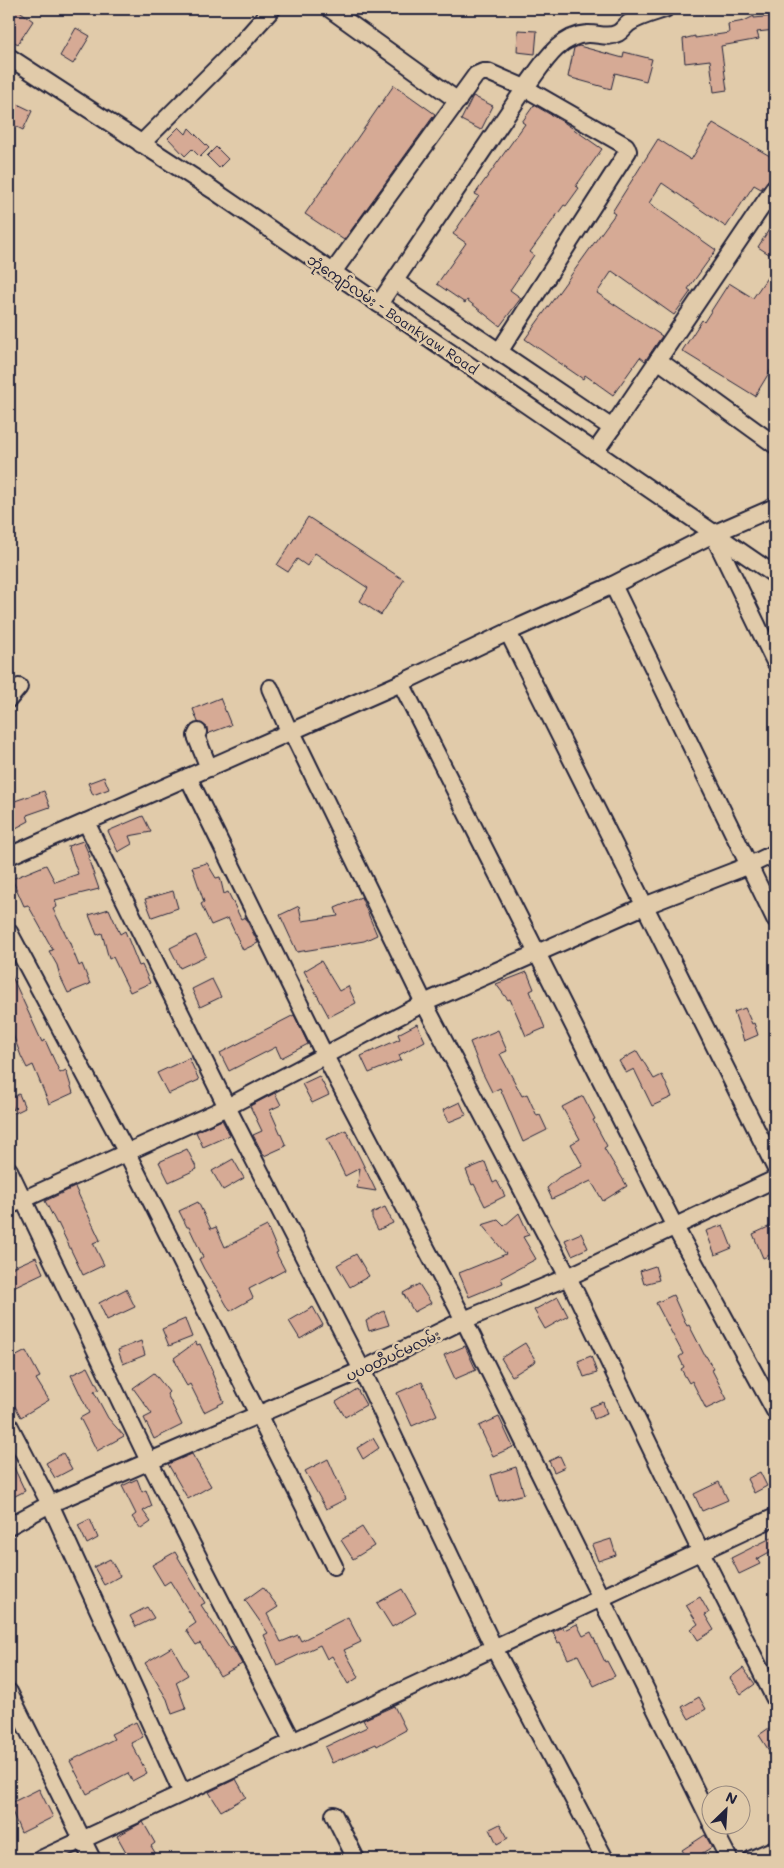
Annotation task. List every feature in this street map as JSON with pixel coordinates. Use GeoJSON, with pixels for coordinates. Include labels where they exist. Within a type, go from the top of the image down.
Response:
{"type":"FeatureCollection","features":[{"type":"Feature","properties":{"kind":"street"},"geometry":{"type":"LineString","coordinates":[[141,144],[272,9]]}},
{"type":"Feature","properties":{"kind":"street"},"geometry":{"type":"LineString","coordinates":[[330,9],[458,101]]}},
{"type":"Feature","properties":{"kind":"street"},"geometry":{"type":"LineString","coordinates":[[380,304],[525,88],[549,56],[562,43],[575,35],[591,33],[604,36],[617,33],[630,23],[646,15],[665,9]]}},
{"type":"Feature","properties":{"kind":"street","name":"ဘုံကျော်လမ်း - Boankyaw Road"},"geometry":{"type":"LineString","coordinates":[[9,57],[333,272],[775,575]]}},
{"type":"Feature","properties":{"kind":"street"},"geometry":{"type":"LineString","coordinates":[[333,272],[476,75],[483,72],[525,88],[626,146],[628,152],[499,352]]}},
{"type":"Feature","properties":{"kind":"street"},"geometry":{"type":"LineString","coordinates":[[595,452],[775,187]]}},
{"type":"Feature","properties":{"kind":"street"},"geometry":{"type":"LineString","coordinates":[[396,282],[612,428]]}},
{"type":"Feature","properties":{"kind":"street"},"geometry":{"type":"LineString","coordinates":[[658,360],[775,445]]}},
{"type":"Feature","properties":{"kind":"street"},"geometry":{"type":"LineString","coordinates":[[9,856],[401,683],[613,585],[713,534],[775,507]]}},
{"type":"Feature","properties":{"kind":"street"},"geometry":{"type":"LineString","coordinates":[[713,534],[775,662]]}},
{"type":"Feature","properties":{"kind":"street"},"geometry":{"type":"LineString","coordinates":[[613,585],[775,919]]}},
{"type":"Feature","properties":{"kind":"street"},"geometry":{"type":"LineString","coordinates":[[508,632],[775,1167]]}},
{"type":"Feature","properties":{"kind":"street"},"geometry":{"type":"LineString","coordinates":[[401,683],[675,1227],[775,1411]]}},
{"type":"Feature","properties":{"kind":"street"},"geometry":{"type":"LineString","coordinates":[[270,688],[424,1003],[568,1277],[701,1552],[775,1698]]}},
{"type":"Feature","properties":{"kind":"street"},"geometry":{"type":"LineString","coordinates":[[198,732],[196,736],[209,768]]}},
{"type":"Feature","properties":{"kind":"street"},"geometry":{"type":"LineString","coordinates":[[188,777],[325,1056],[464,1320],[702,1804]]}},
{"type":"Feature","properties":{"kind":"street"},"geometry":{"type":"LineString","coordinates":[[86,822],[227,1107],[362,1370],[494,1648],[605,1859]]}},
{"type":"Feature","properties":{"kind":"street"},"geometry":{"type":"LineString","coordinates":[[16,1203],[227,1107],[424,1003],[644,906],[775,854]]}},
{"type":"Feature","properties":{"kind":"street"},"geometry":{"type":"LineString","coordinates":[[9,932],[127,1153],[334,1566]]}},
{"type":"Feature","properties":{"kind":"street"},"geometry":{"type":"LineString","coordinates":[[9,1170],[16,1203],[293,1742]]}},
{"type":"Feature","properties":{"kind":"street","name":"ပပဝတီပင်မလမ်း"},"geometry":{"type":"LineString","coordinates":[[9,1526],[50,1504],[149,1460],[259,1416],[362,1370],[464,1320],[568,1277],[775,1179]]}},
{"type":"Feature","properties":{"kind":"street"},"geometry":{"type":"LineString","coordinates":[[9,1424],[50,1504],[182,1793]]}},
{"type":"Feature","properties":{"kind":"street"},"geometry":{"type":"LineString","coordinates":[[41,1859],[775,1517]]}},
{"type":"Feature","properties":{"kind":"street"},"geometry":{"type":"LineString","coordinates":[[9,1692],[92,1859]]}},
{"type":"Feature","properties":{"kind":"street"},"geometry":{"type":"LineString","coordinates":[[334,1815],[356,1859]]}},
{"type":"Feature","properties":{"kind":"street"},"geometry":{"type":"LineString","coordinates":[[718,1836],[729,1859]]}},
{"type":"Feature","properties":{"kind":"street"},"geometry":{"type":"LineString","coordinates":[[752,1859],[775,1849]]}},
{"type":"Feature","properties":{"kind":"building"},"geometry":{"type":"Polygon","coordinates":[[[9,9],[17,9],[33,21],[18,44],[9,39],[9,9]]]}},
{"type":"Feature","properties":{"kind":"building"},"geometry":{"type":"Polygon","coordinates":[[[754,16],[754,18],[775,16],[775,30],[757,32],[759,39],[721,46],[727,90],[714,92],[710,60],[685,63],[683,39],[729,33],[728,24],[744,21],[754,16]]]}},
{"type":"Feature","properties":{"kind":"building"},"geometry":{"type":"Polygon","coordinates":[[[76,28],[90,36],[73,64],[60,56],[76,28]]]}},
{"type":"Feature","properties":{"kind":"building"},"geometry":{"type":"Polygon","coordinates":[[[518,30],[537,31],[535,54],[517,52],[518,30]]]}},
{"type":"Feature","properties":{"kind":"building"},"geometry":{"type":"Polygon","coordinates":[[[579,46],[623,58],[624,52],[652,59],[646,81],[615,73],[611,89],[568,77],[574,48],[579,46]]]}},
{"type":"Feature","properties":{"kind":"building"},"geometry":{"type":"Polygon","coordinates":[[[394,85],[435,114],[344,240],[305,214],[394,85]]]}},
{"type":"Feature","properties":{"kind":"building"},"geometry":{"type":"Polygon","coordinates":[[[473,96],[493,106],[481,130],[461,120],[473,96]]]}},
{"type":"Feature","properties":{"kind":"building"},"geometry":{"type":"Polygon","coordinates":[[[9,100],[32,111],[23,130],[9,123],[9,100]]]}},
{"type":"Feature","properties":{"kind":"building"},"geometry":{"type":"Polygon","coordinates":[[[534,105],[565,123],[602,149],[576,186],[579,188],[566,206],[564,205],[530,252],[534,255],[510,290],[521,298],[500,326],[467,300],[465,303],[437,284],[466,243],[453,234],[479,196],[475,194],[525,124],[522,122],[534,105]]]}},
{"type":"Feature","properties":{"kind":"building"},"geometry":{"type":"Polygon","coordinates":[[[713,123],[775,159],[775,171],[761,189],[754,185],[726,227],[662,183],[649,203],[716,250],[688,289],[691,291],[674,315],[612,271],[597,293],[662,336],[645,361],[640,357],[613,395],[585,375],[583,379],[525,339],[615,214],[612,212],[658,139],[691,160],[713,123]]]}},
{"type":"Feature","properties":{"kind":"building"},"geometry":{"type":"Polygon","coordinates":[[[179,127],[186,134],[189,128],[209,148],[200,157],[192,149],[185,156],[168,138],[179,127]]]}},
{"type":"Feature","properties":{"kind":"building"},"geometry":{"type":"Polygon","coordinates":[[[216,147],[228,159],[219,168],[207,156],[216,147]]]}},
{"type":"Feature","properties":{"kind":"building"},"geometry":{"type":"Polygon","coordinates":[[[775,220],[775,258],[758,247],[775,220]]]}},
{"type":"Feature","properties":{"kind":"building"},"geometry":{"type":"Polygon","coordinates":[[[775,266],[775,363],[755,396],[682,351],[702,320],[704,322],[729,283],[753,298],[775,266]]]}},
{"type":"Feature","properties":{"kind":"building"},"geometry":{"type":"Polygon","coordinates":[[[308,517],[404,580],[381,615],[360,601],[368,588],[315,553],[307,566],[297,559],[288,572],[277,565],[308,517]]]}},
{"type":"Feature","properties":{"kind":"building"},"geometry":{"type":"Polygon","coordinates":[[[220,698],[231,725],[207,734],[207,727],[198,722],[193,709],[220,698]]]}},
{"type":"Feature","properties":{"kind":"building"},"geometry":{"type":"Polygon","coordinates":[[[104,777],[109,789],[93,795],[88,783],[104,777]]]}},
{"type":"Feature","properties":{"kind":"building"},"geometry":{"type":"Polygon","coordinates":[[[44,791],[50,807],[27,815],[29,821],[16,828],[9,813],[9,803],[44,791]]]}},
{"type":"Feature","properties":{"kind":"building"},"geometry":{"type":"Polygon","coordinates":[[[143,816],[151,832],[129,836],[132,844],[118,852],[108,831],[143,816]]]}},
{"type":"Feature","properties":{"kind":"building"},"geometry":{"type":"Polygon","coordinates":[[[83,841],[90,857],[88,858],[99,889],[55,900],[57,907],[53,909],[79,966],[82,964],[90,984],[68,993],[57,965],[49,951],[53,950],[28,905],[24,906],[12,879],[46,865],[55,882],[78,874],[68,846],[83,841]]]}},
{"type":"Feature","properties":{"kind":"building"},"geometry":{"type":"Polygon","coordinates":[[[207,863],[216,878],[220,877],[224,894],[228,892],[241,919],[245,917],[258,943],[243,950],[228,918],[211,925],[201,904],[204,902],[192,867],[207,863]]]}},
{"type":"Feature","properties":{"kind":"building"},"geometry":{"type":"Polygon","coordinates":[[[173,891],[178,908],[152,917],[145,899],[173,891]]]}},
{"type":"Feature","properties":{"kind":"building"},"geometry":{"type":"Polygon","coordinates":[[[361,897],[377,935],[364,941],[297,952],[280,915],[299,906],[302,921],[338,916],[335,908],[361,897]]]}},
{"type":"Feature","properties":{"kind":"building"},"geometry":{"type":"Polygon","coordinates":[[[109,909],[120,934],[125,931],[139,966],[142,965],[150,983],[130,992],[113,957],[109,959],[102,933],[97,935],[89,915],[109,909]]]}},
{"type":"Feature","properties":{"kind":"building"},"geometry":{"type":"Polygon","coordinates":[[[196,935],[206,956],[180,968],[170,948],[196,935]]]}},
{"type":"Feature","properties":{"kind":"building"},"geometry":{"type":"Polygon","coordinates":[[[321,961],[339,991],[348,986],[356,1003],[329,1017],[304,971],[321,961]]]}},
{"type":"Feature","properties":{"kind":"building"},"geometry":{"type":"Polygon","coordinates":[[[9,970],[42,1042],[45,1040],[60,1073],[66,1070],[73,1093],[49,1104],[33,1065],[27,1068],[21,1056],[9,1024],[9,970]]]}},
{"type":"Feature","properties":{"kind":"building"},"geometry":{"type":"Polygon","coordinates":[[[527,972],[534,989],[530,991],[545,1028],[526,1036],[510,999],[508,1000],[496,984],[527,972]]]}},
{"type":"Feature","properties":{"kind":"building"},"geometry":{"type":"Polygon","coordinates":[[[212,979],[221,997],[200,1007],[192,989],[212,979]]]}},
{"type":"Feature","properties":{"kind":"building"},"geometry":{"type":"Polygon","coordinates":[[[745,1008],[752,1024],[754,1023],[758,1035],[744,1041],[734,1012],[745,1008]]]}},
{"type":"Feature","properties":{"kind":"building"},"geometry":{"type":"Polygon","coordinates":[[[294,1015],[308,1044],[281,1058],[276,1047],[229,1071],[220,1053],[294,1015]]]}},
{"type":"Feature","properties":{"kind":"building"},"geometry":{"type":"Polygon","coordinates":[[[417,1024],[425,1041],[399,1055],[401,1060],[369,1073],[361,1056],[400,1039],[398,1034],[417,1024]]]}},
{"type":"Feature","properties":{"kind":"building"},"geometry":{"type":"Polygon","coordinates":[[[498,1030],[507,1051],[500,1054],[522,1096],[527,1094],[537,1116],[540,1115],[547,1130],[523,1142],[500,1088],[492,1092],[470,1042],[498,1030]]]}},
{"type":"Feature","properties":{"kind":"building"},"geometry":{"type":"Polygon","coordinates":[[[637,1051],[654,1079],[662,1075],[672,1097],[652,1106],[634,1069],[626,1073],[619,1061],[637,1051]]]}},
{"type":"Feature","properties":{"kind":"building"},"geometry":{"type":"Polygon","coordinates":[[[189,1058],[199,1080],[168,1094],[157,1073],[189,1058]]]}},
{"type":"Feature","properties":{"kind":"building"},"geometry":{"type":"Polygon","coordinates":[[[319,1076],[329,1095],[312,1103],[302,1084],[319,1076]]]}},
{"type":"Feature","properties":{"kind":"building"},"geometry":{"type":"Polygon","coordinates":[[[275,1093],[281,1105],[270,1110],[286,1146],[264,1156],[253,1135],[262,1131],[250,1106],[275,1093]]]}},
{"type":"Feature","properties":{"kind":"building"},"geometry":{"type":"Polygon","coordinates":[[[19,1094],[25,1108],[15,1113],[9,1099],[19,1094]]]}},
{"type":"Feature","properties":{"kind":"building"},"geometry":{"type":"Polygon","coordinates":[[[583,1096],[607,1146],[604,1148],[627,1186],[603,1201],[591,1181],[552,1199],[547,1188],[559,1177],[583,1166],[571,1144],[580,1139],[562,1107],[583,1096]]]}},
{"type":"Feature","properties":{"kind":"building"},"geometry":{"type":"Polygon","coordinates":[[[460,1102],[466,1115],[449,1122],[443,1110],[460,1102]]]}},
{"type":"Feature","properties":{"kind":"building"},"geometry":{"type":"Polygon","coordinates":[[[222,1120],[230,1135],[203,1147],[196,1132],[222,1120]]]}},
{"type":"Feature","properties":{"kind":"building"},"geometry":{"type":"Polygon","coordinates":[[[346,1130],[376,1191],[357,1188],[360,1168],[345,1176],[327,1139],[346,1130]]]}},
{"type":"Feature","properties":{"kind":"building"},"geometry":{"type":"Polygon","coordinates":[[[187,1149],[197,1169],[169,1182],[159,1162],[187,1149]]]}},
{"type":"Feature","properties":{"kind":"building"},"geometry":{"type":"Polygon","coordinates":[[[233,1159],[244,1178],[223,1190],[212,1171],[233,1159]]]}},
{"type":"Feature","properties":{"kind":"building"},"geometry":{"type":"Polygon","coordinates":[[[485,1162],[493,1183],[497,1181],[505,1196],[485,1206],[474,1184],[472,1185],[466,1170],[485,1162]]]}},
{"type":"Feature","properties":{"kind":"building"},"geometry":{"type":"Polygon","coordinates":[[[75,1187],[100,1240],[93,1243],[104,1265],[83,1275],[58,1223],[45,1201],[75,1187]]]}},
{"type":"Feature","properties":{"kind":"building"},"geometry":{"type":"Polygon","coordinates":[[[198,1202],[211,1229],[216,1227],[225,1247],[267,1226],[278,1252],[276,1253],[285,1270],[249,1289],[253,1298],[230,1311],[204,1269],[199,1259],[203,1257],[179,1211],[198,1202]]]}},
{"type":"Feature","properties":{"kind":"building"},"geometry":{"type":"Polygon","coordinates":[[[385,1207],[393,1223],[378,1230],[372,1218],[372,1213],[385,1207]]]}},
{"type":"Feature","properties":{"kind":"building"},"geometry":{"type":"Polygon","coordinates":[[[519,1213],[529,1235],[523,1237],[536,1259],[501,1278],[503,1283],[469,1297],[459,1273],[506,1254],[482,1225],[498,1220],[504,1226],[519,1213]]]}},
{"type":"Feature","properties":{"kind":"building"},"geometry":{"type":"Polygon","coordinates":[[[775,1224],[775,1253],[763,1258],[753,1234],[775,1224]]]}},
{"type":"Feature","properties":{"kind":"building"},"geometry":{"type":"Polygon","coordinates":[[[723,1225],[732,1248],[715,1255],[706,1231],[723,1225]]]}},
{"type":"Feature","properties":{"kind":"building"},"geometry":{"type":"Polygon","coordinates":[[[581,1233],[588,1248],[572,1255],[565,1240],[581,1233]]]}},
{"type":"Feature","properties":{"kind":"building"},"geometry":{"type":"Polygon","coordinates":[[[356,1254],[369,1276],[350,1287],[337,1265],[356,1254]]]}},
{"type":"Feature","properties":{"kind":"building"},"geometry":{"type":"Polygon","coordinates":[[[36,1257],[43,1273],[9,1289],[9,1269],[36,1257]]]}},
{"type":"Feature","properties":{"kind":"building"},"geometry":{"type":"Polygon","coordinates":[[[655,1266],[659,1280],[644,1284],[640,1271],[655,1266]]]}},
{"type":"Feature","properties":{"kind":"building"},"geometry":{"type":"Polygon","coordinates":[[[419,1284],[431,1303],[414,1312],[403,1293],[419,1284]]]}},
{"type":"Feature","properties":{"kind":"building"},"geometry":{"type":"Polygon","coordinates":[[[126,1289],[135,1307],[107,1320],[99,1303],[126,1289]]]}},
{"type":"Feature","properties":{"kind":"building"},"geometry":{"type":"Polygon","coordinates":[[[673,1295],[687,1326],[689,1325],[714,1369],[712,1370],[727,1399],[706,1409],[692,1381],[689,1383],[681,1369],[684,1367],[679,1357],[683,1354],[656,1303],[673,1295]]]}},
{"type":"Feature","properties":{"kind":"building"},"geometry":{"type":"Polygon","coordinates":[[[558,1297],[568,1316],[545,1329],[534,1310],[558,1297]]]}},
{"type":"Feature","properties":{"kind":"building"},"geometry":{"type":"Polygon","coordinates":[[[313,1307],[323,1325],[300,1339],[289,1321],[313,1307]]]}},
{"type":"Feature","properties":{"kind":"building"},"geometry":{"type":"Polygon","coordinates":[[[384,1311],[389,1325],[369,1331],[366,1321],[384,1311]]]}},
{"type":"Feature","properties":{"kind":"building"},"geometry":{"type":"Polygon","coordinates":[[[185,1319],[192,1337],[169,1346],[162,1329],[185,1319]]]}},
{"type":"Feature","properties":{"kind":"building"},"geometry":{"type":"Polygon","coordinates":[[[141,1341],[145,1355],[123,1364],[118,1350],[141,1341]]]}},
{"type":"Feature","properties":{"kind":"building"},"geometry":{"type":"Polygon","coordinates":[[[196,1342],[197,1345],[200,1344],[224,1402],[204,1412],[190,1384],[187,1386],[184,1381],[174,1358],[196,1342]]]}},
{"type":"Feature","properties":{"kind":"building"},"geometry":{"type":"Polygon","coordinates":[[[525,1343],[536,1361],[512,1376],[501,1358],[525,1343]]]}},
{"type":"Feature","properties":{"kind":"building"},"geometry":{"type":"Polygon","coordinates":[[[465,1346],[476,1370],[455,1379],[444,1355],[465,1346]]]}},
{"type":"Feature","properties":{"kind":"building"},"geometry":{"type":"Polygon","coordinates":[[[26,1351],[40,1377],[36,1379],[49,1400],[21,1417],[9,1392],[9,1360],[26,1351]]]}},
{"type":"Feature","properties":{"kind":"building"},"geometry":{"type":"Polygon","coordinates":[[[591,1356],[597,1373],[584,1377],[578,1361],[591,1356]]]}},
{"type":"Feature","properties":{"kind":"building"},"geometry":{"type":"Polygon","coordinates":[[[88,1367],[99,1389],[94,1392],[108,1418],[124,1436],[97,1451],[80,1418],[89,1413],[71,1375],[88,1367]]]}},
{"type":"Feature","properties":{"kind":"building"},"geometry":{"type":"Polygon","coordinates":[[[154,1373],[169,1392],[167,1394],[182,1425],[154,1439],[144,1418],[152,1414],[133,1388],[154,1373]]]}},
{"type":"Feature","properties":{"kind":"building"},"geometry":{"type":"Polygon","coordinates":[[[422,1382],[437,1415],[412,1426],[397,1393],[422,1382]]]}},
{"type":"Feature","properties":{"kind":"building"},"geometry":{"type":"Polygon","coordinates":[[[357,1389],[366,1405],[345,1417],[336,1402],[357,1389]]]}},
{"type":"Feature","properties":{"kind":"building"},"geometry":{"type":"Polygon","coordinates":[[[603,1402],[607,1414],[594,1419],[590,1407],[603,1402]]]}},
{"type":"Feature","properties":{"kind":"building"},"geometry":{"type":"Polygon","coordinates":[[[499,1417],[513,1447],[493,1456],[479,1426],[499,1417]]]}},
{"type":"Feature","properties":{"kind":"building"},"geometry":{"type":"Polygon","coordinates":[[[373,1438],[379,1448],[363,1459],[357,1448],[373,1438]]]}},
{"type":"Feature","properties":{"kind":"building"},"geometry":{"type":"Polygon","coordinates":[[[63,1453],[72,1469],[55,1478],[46,1463],[63,1453]]]}},
{"type":"Feature","properties":{"kind":"building"},"geometry":{"type":"Polygon","coordinates":[[[192,1454],[211,1486],[188,1499],[168,1464],[192,1454]]]}},
{"type":"Feature","properties":{"kind":"building"},"geometry":{"type":"Polygon","coordinates":[[[560,1456],[565,1467],[554,1472],[549,1461],[560,1456]]]}},
{"type":"Feature","properties":{"kind":"building"},"geometry":{"type":"Polygon","coordinates":[[[9,1457],[25,1491],[9,1499],[9,1457]]]}},
{"type":"Feature","properties":{"kind":"building"},"geometry":{"type":"Polygon","coordinates":[[[328,1459],[346,1499],[326,1509],[305,1471],[328,1459]]]}},
{"type":"Feature","properties":{"kind":"building"},"geometry":{"type":"Polygon","coordinates":[[[516,1467],[524,1494],[499,1501],[491,1475],[516,1467]]]}},
{"type":"Feature","properties":{"kind":"building"},"geometry":{"type":"Polygon","coordinates":[[[760,1472],[767,1486],[754,1493],[747,1479],[760,1472]]]}},
{"type":"Feature","properties":{"kind":"building"},"geometry":{"type":"Polygon","coordinates":[[[137,1479],[142,1492],[146,1490],[152,1506],[143,1511],[151,1522],[141,1529],[132,1517],[136,1514],[122,1486],[137,1479]]]}},
{"type":"Feature","properties":{"kind":"building"},"geometry":{"type":"Polygon","coordinates":[[[719,1482],[728,1500],[702,1511],[694,1494],[719,1482]]]}},
{"type":"Feature","properties":{"kind":"building"},"geometry":{"type":"Polygon","coordinates":[[[90,1519],[98,1538],[87,1544],[78,1525],[90,1519]]]}},
{"type":"Feature","properties":{"kind":"building"},"geometry":{"type":"Polygon","coordinates":[[[362,1527],[374,1546],[353,1559],[341,1540],[362,1527]]]}},
{"type":"Feature","properties":{"kind":"building"},"geometry":{"type":"Polygon","coordinates":[[[775,1536],[775,1549],[757,1559],[760,1564],[739,1574],[731,1558],[775,1536]]]}},
{"type":"Feature","properties":{"kind":"building"},"geometry":{"type":"Polygon","coordinates":[[[611,1539],[616,1555],[598,1561],[592,1545],[611,1539]]]}},
{"type":"Feature","properties":{"kind":"building"},"geometry":{"type":"Polygon","coordinates":[[[175,1552],[205,1603],[201,1605],[242,1664],[220,1676],[200,1643],[196,1645],[186,1630],[196,1623],[170,1581],[164,1585],[152,1565],[175,1552]]]}},
{"type":"Feature","properties":{"kind":"building"},"geometry":{"type":"Polygon","coordinates":[[[110,1559],[120,1576],[104,1585],[94,1567],[110,1559]]]}},
{"type":"Feature","properties":{"kind":"building"},"geometry":{"type":"Polygon","coordinates":[[[263,1587],[278,1607],[267,1614],[281,1642],[298,1635],[301,1641],[348,1617],[361,1642],[344,1650],[359,1677],[348,1684],[332,1656],[327,1659],[320,1645],[277,1665],[264,1635],[268,1633],[245,1600],[263,1587]]]}},
{"type":"Feature","properties":{"kind":"building"},"geometry":{"type":"Polygon","coordinates":[[[402,1589],[416,1613],[392,1627],[377,1603],[402,1589]]]}},
{"type":"Feature","properties":{"kind":"building"},"geometry":{"type":"Polygon","coordinates":[[[700,1597],[709,1613],[705,1615],[714,1630],[698,1640],[691,1629],[698,1624],[686,1605],[700,1597]]]}},
{"type":"Feature","properties":{"kind":"building"},"geometry":{"type":"Polygon","coordinates":[[[147,1607],[154,1618],[136,1627],[130,1616],[147,1607]]]}},
{"type":"Feature","properties":{"kind":"building"},"geometry":{"type":"Polygon","coordinates":[[[577,1624],[583,1636],[591,1632],[605,1662],[607,1661],[615,1676],[594,1686],[578,1655],[568,1659],[553,1632],[563,1627],[564,1630],[577,1624]]]}},
{"type":"Feature","properties":{"kind":"building"},"geometry":{"type":"Polygon","coordinates":[[[172,1647],[188,1675],[176,1682],[186,1709],[172,1714],[167,1699],[145,1663],[172,1647]]]}},
{"type":"Feature","properties":{"kind":"building"},"geometry":{"type":"Polygon","coordinates":[[[743,1668],[755,1684],[741,1694],[730,1678],[743,1668]]]}},
{"type":"Feature","properties":{"kind":"building"},"geometry":{"type":"Polygon","coordinates":[[[699,1697],[706,1709],[689,1719],[682,1707],[699,1697]]]}},
{"type":"Feature","properties":{"kind":"building"},"geometry":{"type":"Polygon","coordinates":[[[394,1706],[406,1730],[377,1746],[376,1744],[332,1763],[325,1747],[367,1727],[363,1720],[394,1706]]]}},
{"type":"Feature","properties":{"kind":"building"},"geometry":{"type":"Polygon","coordinates":[[[136,1722],[143,1737],[131,1743],[147,1773],[132,1781],[128,1773],[87,1794],[70,1761],[114,1739],[111,1734],[136,1722]]]}},
{"type":"Feature","properties":{"kind":"building"},"geometry":{"type":"Polygon","coordinates":[[[769,1728],[775,1737],[775,1760],[759,1735],[769,1728]]]}},
{"type":"Feature","properties":{"kind":"building"},"geometry":{"type":"Polygon","coordinates":[[[236,1779],[246,1797],[221,1811],[209,1792],[236,1779]]]}},
{"type":"Feature","properties":{"kind":"building"},"geometry":{"type":"Polygon","coordinates":[[[39,1789],[53,1817],[21,1833],[9,1804],[39,1789]]]}},
{"type":"Feature","properties":{"kind":"building"},"geometry":{"type":"Polygon","coordinates":[[[143,1822],[155,1843],[151,1846],[159,1859],[130,1859],[117,1836],[143,1822]]]}},
{"type":"Feature","properties":{"kind":"building"},"geometry":{"type":"Polygon","coordinates":[[[500,1824],[508,1838],[497,1844],[490,1829],[500,1824]]]}},
{"type":"Feature","properties":{"kind":"building"},"geometry":{"type":"Polygon","coordinates":[[[703,1836],[706,1836],[712,1847],[693,1859],[688,1859],[682,1850],[703,1836]]]}}]}
